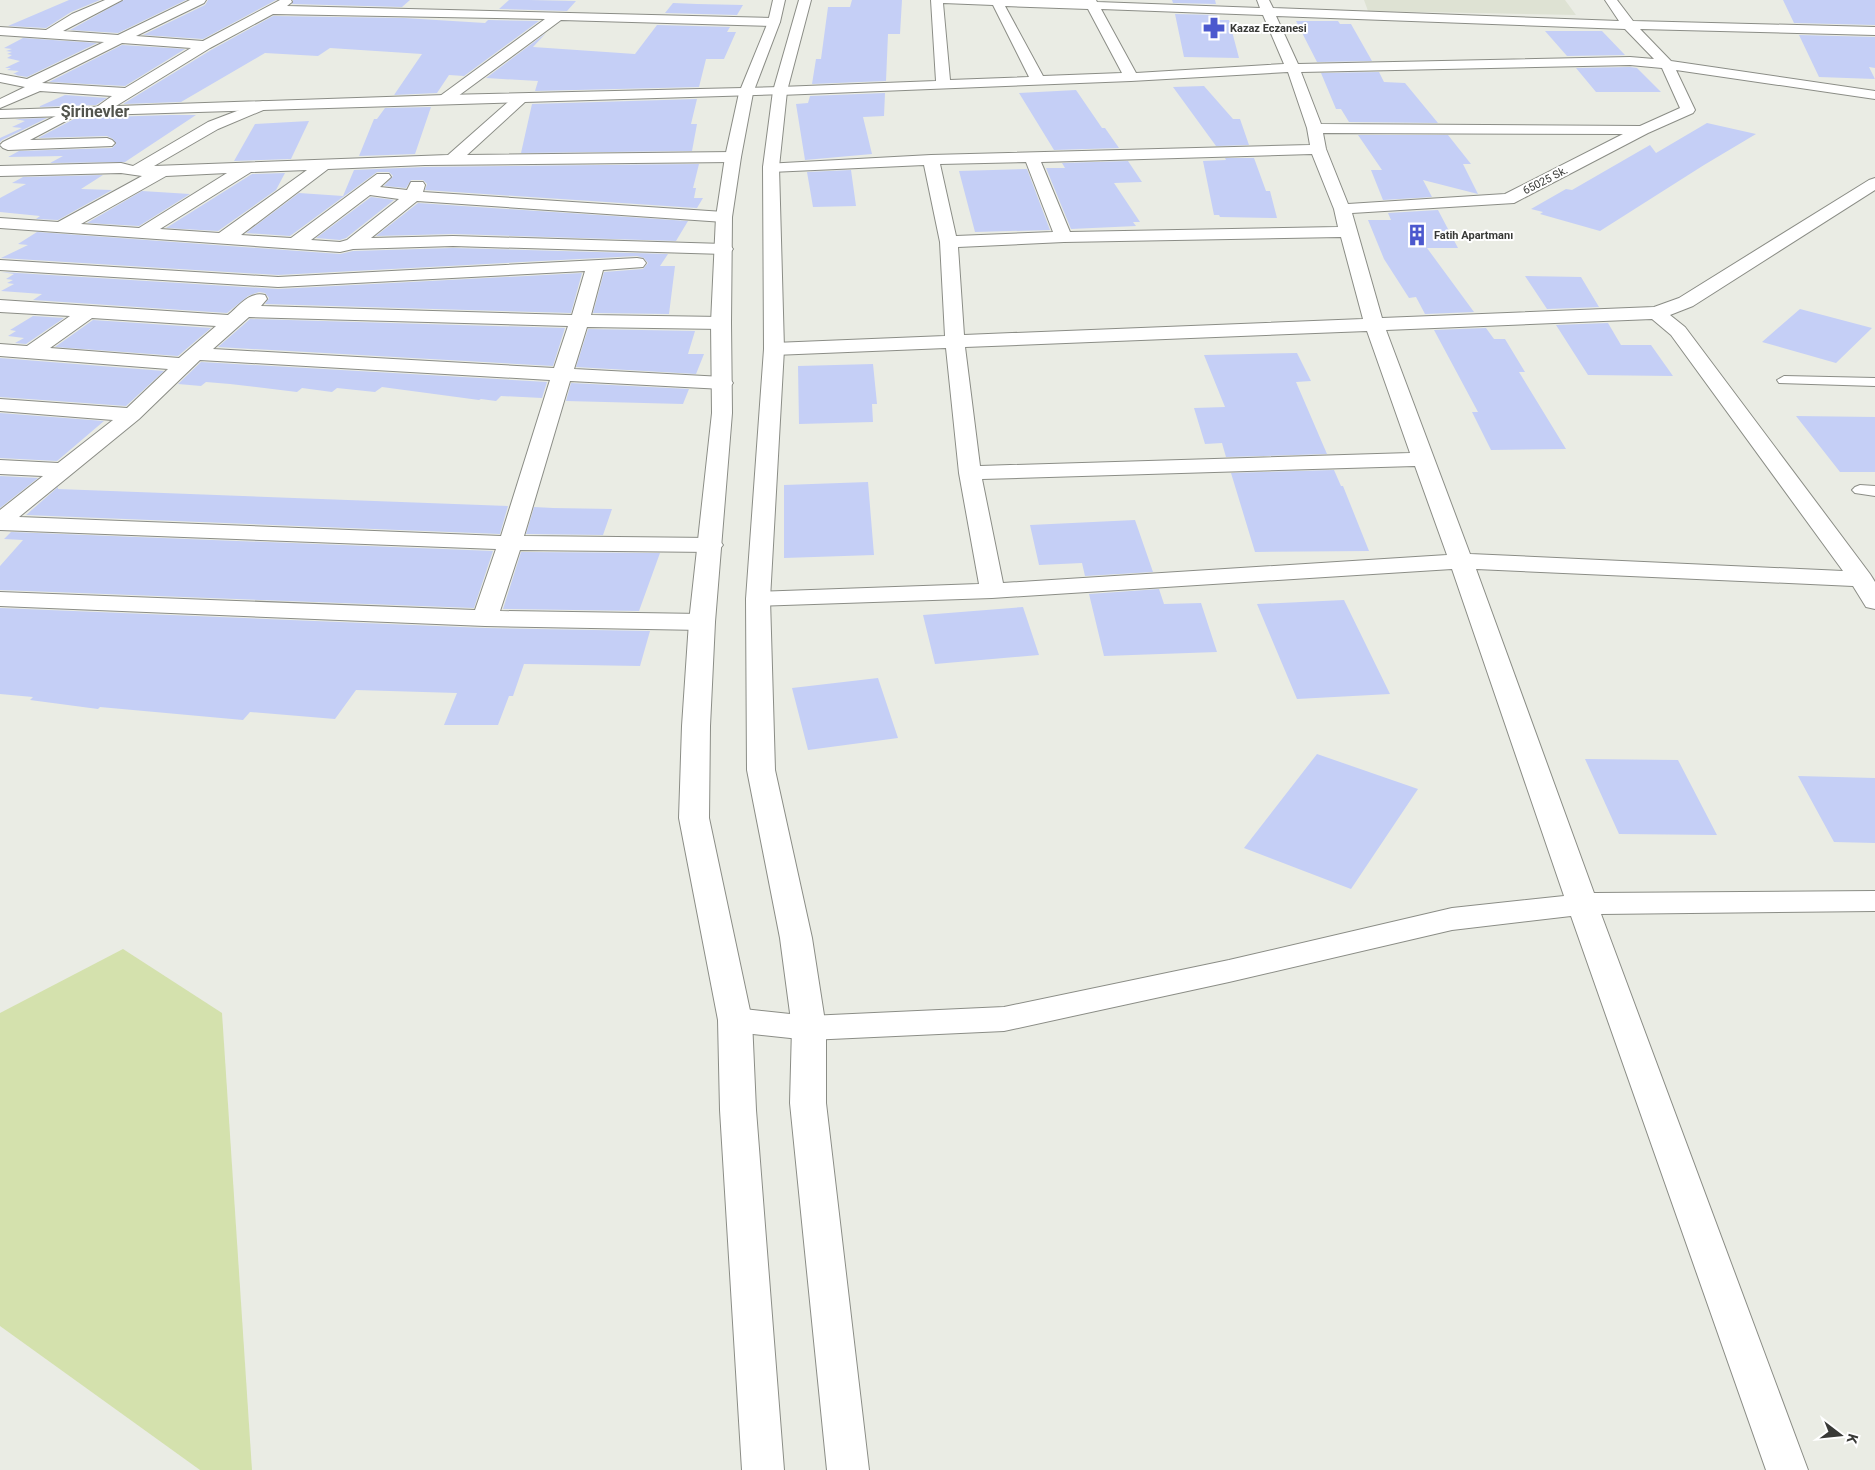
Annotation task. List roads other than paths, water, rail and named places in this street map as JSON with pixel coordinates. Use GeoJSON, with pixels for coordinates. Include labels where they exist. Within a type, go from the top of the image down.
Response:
{"type":"FeatureCollection","features":[{"type":"Feature","properties":{"kind":"street"},"geometry":{"type":"LineString","coordinates":[[49,34],[77,18],[116,0]]}},
{"type":"Feature","properties":{"kind":"street"},"geometry":{"type":"LineString","coordinates":[[0,111],[33,85],[165,16],[200,0]]}},
{"type":"Feature","properties":{"kind":"street"},"geometry":{"type":"LineString","coordinates":[[98,111],[205,45],[289,0]]}},
{"type":"Feature","properties":{"kind":"street"},"geometry":{"type":"LineString","coordinates":[[805,0],[780,91],[771,167],[774,348],[758,599],[761,770],[796,938],[809,1028],[808,1103],[848,1470]]}},
{"type":"Feature","properties":{"kind":"street"},"geometry":{"type":"LineString","coordinates":[[937,0],[943,84]]}},
{"type":"Feature","properties":{"kind":"street"},"geometry":{"type":"LineString","coordinates":[[946,0],[1265,6],[1628,25],[1875,31]]}},
{"type":"Feature","properties":{"kind":"street"},"geometry":{"type":"LineString","coordinates":[[1611,0],[1628,25],[1667,65]]}},
{"type":"Feature","properties":{"kind":"street"},"geometry":{"type":"LineString","coordinates":[[998,2],[1038,81]]}},
{"type":"Feature","properties":{"kind":"street"},"geometry":{"type":"LineString","coordinates":[[1091,3],[1131,77]]}},
{"type":"Feature","properties":{"kind":"street"},"geometry":{"type":"LineString","coordinates":[[1265,6],[1293,68],[1342,208],[1374,324],[1787,1470]]}},
{"type":"Feature","properties":{"kind":"street"},"geometry":{"type":"LineString","coordinates":[[270,10],[558,16],[777,11],[746,93],[733,157],[724,217],[721,323],[722,413],[711,545],[702,622],[696,726],[694,818],[735,1020],[738,1110],[763,1470]]}},
{"type":"Feature","properties":{"kind":"street"},"geometry":{"type":"LineString","coordinates":[[445,99],[558,16]]}},
{"type":"Feature","properties":{"kind":"street"},"geometry":{"type":"LineString","coordinates":[[0,31],[205,45]]}},
{"type":"Feature","properties":{"kind":"street"},"geometry":{"type":"LineString","coordinates":[[0,43],[25,33]]}},
{"type":"Feature","properties":{"kind":"street"},"geometry":{"type":"LineString","coordinates":[[0,111],[72,112],[445,99],[746,93],[1131,77],[1293,68],[1630,61],[1875,95]]}},
{"type":"Feature","properties":{"kind":"street","name":"65025 Sk."},"geometry":{"type":"LineString","coordinates":[[1342,208],[1508,199],[1643,130],[1688,110],[1667,65]]}},
{"type":"Feature","properties":{"kind":"street"},"geometry":{"type":"LineString","coordinates":[[0,78],[33,85],[130,92]]}},
{"type":"Feature","properties":{"kind":"street"},"geometry":{"type":"LineString","coordinates":[[452,160],[521,98]]}},
{"type":"Feature","properties":{"kind":"street"},"geometry":{"type":"LineString","coordinates":[[136,171],[198,132],[262,105]]}},
{"type":"Feature","properties":{"kind":"street"},"geometry":{"type":"LineString","coordinates":[[4,147],[72,112]]}},
{"type":"Feature","properties":{"kind":"street"},"geometry":{"type":"LineString","coordinates":[[771,167],[1032,158],[1317,139],[1643,130]]}},
{"type":"Feature","properties":{"kind":"street"},"geometry":{"type":"LineString","coordinates":[[4,147],[107,143]]}},
{"type":"Feature","properties":{"kind":"street"},"geometry":{"type":"LineString","coordinates":[[0,171],[121,168],[136,171],[163,171],[425,160],[733,157]]}},
{"type":"Feature","properties":{"kind":"street"},"geometry":{"type":"LineString","coordinates":[[1032,158],[1064,237]]}},
{"type":"Feature","properties":{"kind":"street"},"geometry":{"type":"LineString","coordinates":[[353,244],[414,196],[425,160]]}},
{"type":"Feature","properties":{"kind":"street"},"geometry":{"type":"LineString","coordinates":[[931,160],[949,242],[955,341],[970,473],[992,591]]}},
{"type":"Feature","properties":{"kind":"street"},"geometry":{"type":"LineString","coordinates":[[294,244],[369,190],[402,162]]}},
{"type":"Feature","properties":{"kind":"street"},"geometry":{"type":"LineString","coordinates":[[224,238],[247,223],[323,165]]}},
{"type":"Feature","properties":{"kind":"street"},"geometry":{"type":"LineString","coordinates":[[142,233],[245,169]]}},
{"type":"Feature","properties":{"kind":"street"},"geometry":{"type":"LineString","coordinates":[[60,228],[163,171]]}},
{"type":"Feature","properties":{"kind":"street"},"geometry":{"type":"LineString","coordinates":[[774,348],[1658,313],[1686,302],[1875,183]]}},
{"type":"Feature","properties":{"kind":"street"},"geometry":{"type":"LineString","coordinates":[[369,190],[414,196],[724,217]]}},
{"type":"Feature","properties":{"kind":"street"},"geometry":{"type":"LineString","coordinates":[[0,223],[340,247],[353,244],[453,241],[724,255]]}},
{"type":"Feature","properties":{"kind":"street"},"geometry":{"type":"LineString","coordinates":[[8,247],[39,226]]}},
{"type":"Feature","properties":{"kind":"street"},"geometry":{"type":"LineString","coordinates":[[949,242],[1064,237],[1348,232]]}},
{"type":"Feature","properties":{"kind":"street"},"geometry":{"type":"LineString","coordinates":[[146,273],[202,236]]}},
{"type":"Feature","properties":{"kind":"street"},"geometry":{"type":"LineString","coordinates":[[0,265],[278,282],[595,265],[724,255]]}},
{"type":"Feature","properties":{"kind":"street"},"geometry":{"type":"LineString","coordinates":[[485,618],[511,543],[562,373],[590,291],[595,265]]}},
{"type":"Feature","properties":{"kind":"street"},"geometry":{"type":"LineString","coordinates":[[0,522],[132,415],[190,359],[278,282]]}},
{"type":"Feature","properties":{"kind":"street"},"geometry":{"type":"LineString","coordinates":[[0,306],[239,316],[721,323]]}},
{"type":"Feature","properties":{"kind":"street"},"geometry":{"type":"LineString","coordinates":[[32,352],[89,311]]}},
{"type":"Feature","properties":{"kind":"street"},"geometry":{"type":"LineString","coordinates":[[1658,313],[1678,331],[1861,579],[1875,602]]}},
{"type":"Feature","properties":{"kind":"street"},"geometry":{"type":"LineString","coordinates":[[0,350],[562,373],[723,383]]}},
{"type":"Feature","properties":{"kind":"street"},"geometry":{"type":"LineString","coordinates":[[0,405],[132,415]]}},
{"type":"Feature","properties":{"kind":"street"},"geometry":{"type":"LineString","coordinates":[[970,473],[1422,459]]}},
{"type":"Feature","properties":{"kind":"street"},"geometry":{"type":"LineString","coordinates":[[0,467],[62,470]]}},
{"type":"Feature","properties":{"kind":"street"},"geometry":{"type":"LineString","coordinates":[[0,522],[511,543],[711,545]]}},
{"type":"Feature","properties":{"kind":"street"},"geometry":{"type":"LineString","coordinates":[[758,599],[992,591],[1461,561],[1861,579]]}},
{"type":"Feature","properties":{"kind":"street"},"geometry":{"type":"LineString","coordinates":[[0,599],[485,618],[702,622]]}},
{"type":"Feature","properties":{"kind":"street"},"geometry":{"type":"LineString","coordinates":[[735,1020],[809,1028],[1004,1019],[1229,971],[1452,919],[1582,904],[1875,901]]}},
{"type":"Feature","properties":{"kind":"lane"},"geometry":{"type":"LineString","coordinates":[[1784,380],[1875,382]]}},
{"type":"Feature","properties":{"kind":"place","name":"Kazaz Eczanesi"},"geometry":{"type":"Point","coordinates":[1214,28]}},
{"type":"Feature","properties":{"kind":"place","name":"Fatih Apartmanı"},"geometry":{"type":"Point","coordinates":[1417,235]}},
{"type":"Feature","properties":{"kind":"district","name":"Şirinevler"},"geometry":{"type":"Point","coordinates":[95,111]}}]}
